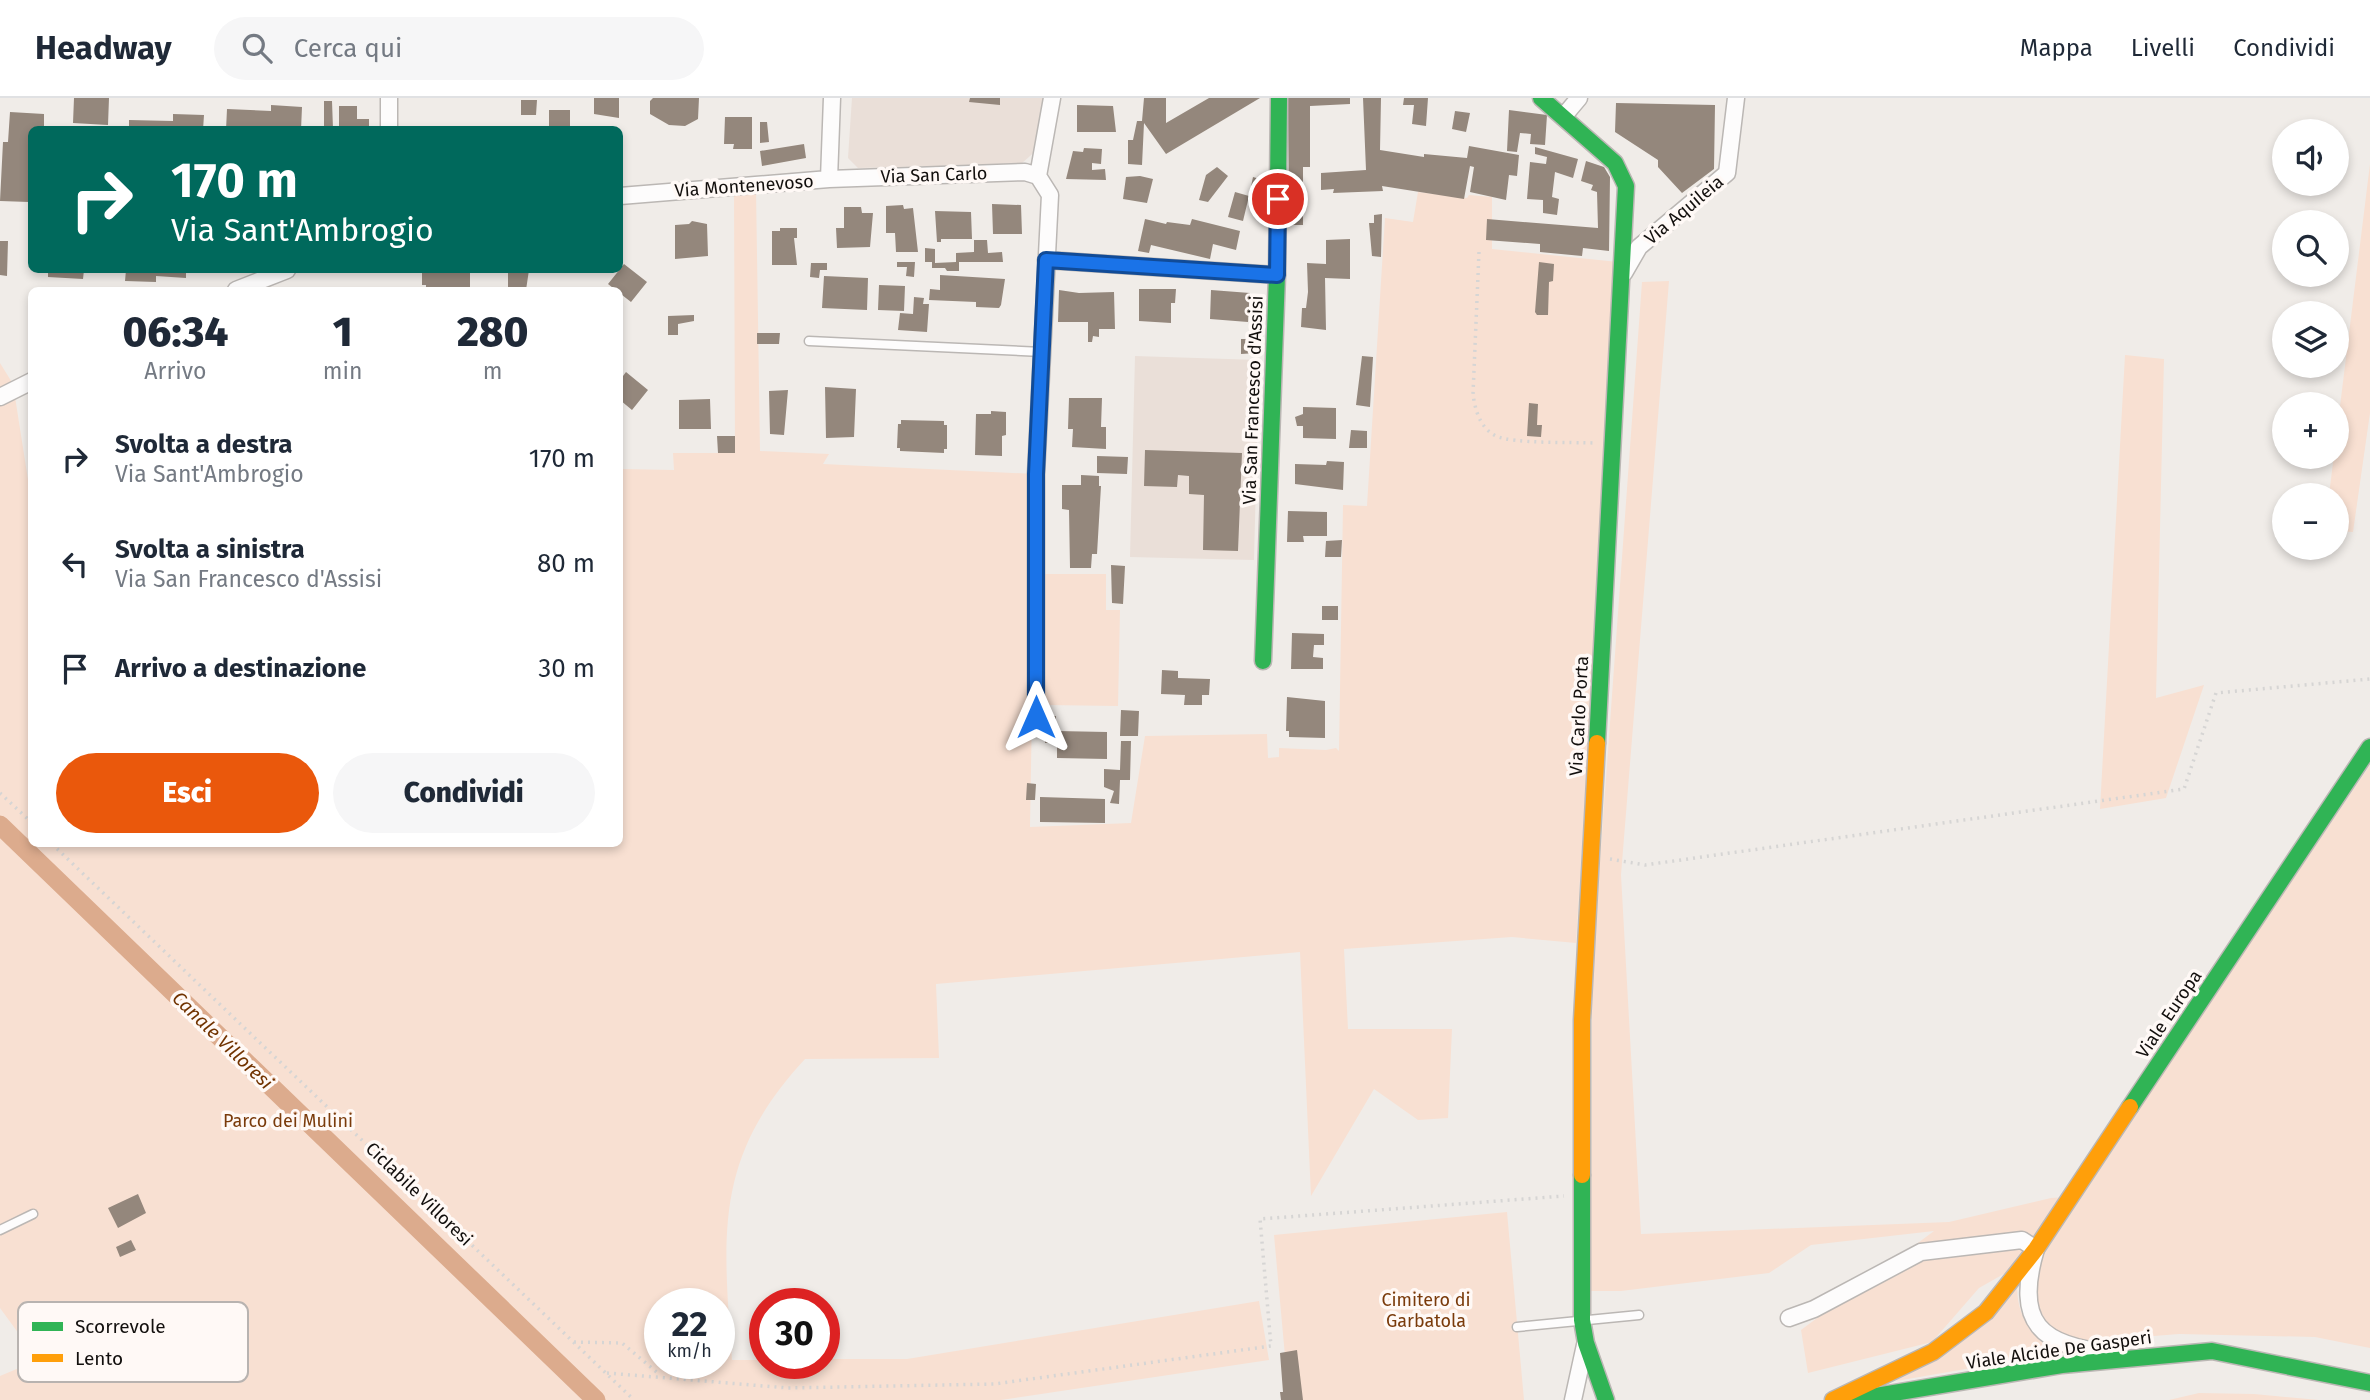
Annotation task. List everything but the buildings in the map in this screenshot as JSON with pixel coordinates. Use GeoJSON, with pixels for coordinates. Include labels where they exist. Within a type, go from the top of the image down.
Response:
{"type":"FeatureCollection","features":[{"type":"Feature","properties":{"kind":"street"},"geometry":{"type":"LineString","coordinates":[[389,98],[389,126]]}},
{"type":"Feature","properties":{"kind":"street","name":"Via Montenevoso"},"geometry":{"type":"LineString","coordinates":[[623,196],[829,179],[832,98]]}},
{"type":"Feature","properties":{"kind":"street"},"geometry":{"type":"LineString","coordinates":[[1036,717],[1036,474],[1050,195],[1038,176],[1047,140],[1052,98]]}},
{"type":"Feature","properties":{"kind":"street","name":"Via San Francesco d'Assisi"},"geometry":{"type":"LineString","coordinates":[[1263,661],[1277,275],[1279,98]]}},
{"type":"Feature","properties":{"kind":"street","name":"Via Carlo Porta"},"geometry":{"type":"LineString","coordinates":[[1541,98],[1615,163],[1623,174],[1627,208],[1581,1020],[1582,1320],[1586,1343],[1606,1400]]}},
{"type":"Feature","properties":{"kind":"street"},"geometry":{"type":"LineString","coordinates":[[1563,117],[1580,98]]}},
{"type":"Feature","properties":{"kind":"street","name":"Via Aquileia"},"geometry":{"type":"LineString","coordinates":[[1623,275],[1639,247],[1727,173],[1736,98]]}},
{"type":"Feature","properties":{"kind":"street","name":"Via San Carlo"},"geometry":{"type":"LineString","coordinates":[[829,179],[1025,172],[1038,176]]}},
{"type":"Feature","properties":{"kind":"street"},"geometry":{"type":"LineString","coordinates":[[1046,260],[1277,275]]}},
{"type":"Feature","properties":{"kind":"street"},"geometry":{"type":"LineString","coordinates":[[244,287],[279,273]]}},
{"type":"Feature","properties":{"kind":"street"},"geometry":{"type":"LineString","coordinates":[[0,397],[28,383]]}},
{"type":"Feature","properties":{"kind":"street","name":"Viale Europa"},"geometry":{"type":"LineString","coordinates":[[1833,1400],[1891,1375],[1947,1343],[1997,1299],[2036,1249],[2370,747]]}},
{"type":"Feature","properties":{"kind":"street"},"geometry":{"type":"LineString","coordinates":[[1789,1318],[1814,1309],[1921,1252],[2022,1240],[2036,1249],[2027,1285],[2028,1300],[2039,1325],[2050,1337],[2077,1349],[2147,1356]]}},
{"type":"Feature","properties":{"kind":"street"},"geometry":{"type":"LineString","coordinates":[[1573,1400],[1586,1343]]}},
{"type":"Feature","properties":{"kind":"street","name":"Viale Alcide De Gasperi"},"geometry":{"type":"LineString","coordinates":[[1849,1400],[2062,1365],[2212,1351],[2370,1383]]}},
{"type":"Feature","properties":{"kind":"street","name":"Viale Alcide De Gasperi"},"geometry":{"type":"LineString","coordinates":[[1936,1400],[2157,1367],[2274,1363]]}},
{"type":"Feature","properties":{"kind":"lane"},"geometry":{"type":"LineString","coordinates":[[808,341],[1042,352]]}},
{"type":"Feature","properties":{"kind":"lane"},"geometry":{"type":"LineString","coordinates":[[0,1230],[33,1214]]}},
{"type":"Feature","properties":{"kind":"lane"},"geometry":{"type":"LineString","coordinates":[[1517,1327],[1639,1315]]}},
{"type":"Feature","properties":{"kind":"path"},"geometry":{"type":"LineString","coordinates":[[1479,252],[1473,394],[1475,411],[1483,424],[1496,436],[1515,439],[1613,444]]}},
{"type":"Feature","properties":{"kind":"path"},"geometry":{"type":"LineString","coordinates":[[1591,856],[1645,865],[2183,789],[2216,693],[2370,679]]}},
{"type":"Feature","properties":{"kind":"path"},"geometry":{"type":"LineString","coordinates":[[0,793],[28,819]]}},
{"type":"Feature","properties":{"kind":"path","name":"Ciclabile Villoresi"},"geometry":{"type":"LineString","coordinates":[[55,847],[634,1400]]}},
{"type":"Feature","properties":{"kind":"path"},"geometry":{"type":"LineString","coordinates":[[693,1379],[788,1388],[994,1384],[1271,1346],[1260,1219],[1580,1195]]}},
{"type":"Feature","properties":{"kind":"path"},"geometry":{"type":"LineString","coordinates":[[573,1342],[622,1343],[644,1362]]}},
{"type":"Feature","properties":{"kind":"path"},"geometry":{"type":"LineString","coordinates":[[607,1373],[644,1375]]}},
{"type":"Feature","properties":{"kind":"shaded area"},"geometry":{"type":"Polygon","coordinates":[[[852,98],[1045,98],[1039,148],[1021,164],[858,168],[848,158],[852,98]]]}},
{"type":"Feature","properties":{"kind":"shaded area"},"geometry":{"type":"Polygon","coordinates":[[[1135,356],[1259,360],[1254,560],[1130,557],[1135,356]]]}},
{"type":"Feature","properties":{"kind":"green space"},"geometry":{"type":"Polygon","coordinates":[[[2370,164],[2370,413],[2353,532],[2349,532],[2349,483],[2330,483],[2332,469],[2349,469],[2349,392],[2342,392],[2343,378],[2349,378],[2349,334],[2370,164]]]}},
{"type":"Feature","properties":{"kind":"green space","name":"Parco dei Mulini"},"geometry":{"type":"Polygon","coordinates":[[[756,189],[760,451],[829,454],[823,464],[1036,474],[1030,827],[1131,823],[1145,736],[1267,734],[1268,758],[1279,757],[1279,748],[1336,748],[1339,751],[1343,505],[1367,506],[1385,218],[1413,222],[1418,192],[1467,198],[1469,195],[1492,197],[1492,249],[1618,262],[1576,943],[1512,937],[1344,949],[1348,1029],[1452,1029],[1448,1118],[1418,1120],[1374,1089],[1311,1196],[1300,952],[936,984],[939,1058],[805,1059],[775,1095],[754,1130],[739,1165],[727,1236],[728,1288],[644,1288],[644,1379],[735,1379],[735,1360],[749,1360],[749,1379],[840,1379],[840,1359],[907,1359],[1259,1301],[1269,1360],[1001,1400],[0,1400],[0,1376],[18,1368],[18,1382],[248,1382],[248,1302],[18,1302],[18,1333],[0,1308],[0,363],[13,384],[28,480],[28,847],[623,847],[623,469],[674,470],[673,453],[735,453],[734,192],[756,189]]]}},
{"type":"Feature","properties":{"kind":"green space"},"geometry":{"type":"Polygon","coordinates":[[[1669,281],[1621,875],[1641,1234],[1949,1222],[2051,1198],[2079,1196],[2370,765],[2370,1348],[2315,1337],[2179,1334],[2078,1342],[2058,1335],[2048,1326],[2035,1300],[2034,1276],[2046,1250],[1979,1288],[1932,1342],[1808,1373],[1801,1330],[1934,1231],[1811,1245],[1769,1273],[1621,1291],[1591,1291],[1592,971],[1642,282],[1669,281]]]}},
{"type":"Feature","properties":{"kind":"green space"},"geometry":{"type":"Polygon","coordinates":[[[2125,355],[2164,359],[2156,698],[2204,685],[2166,798],[2100,809],[2125,355]]]}},
{"type":"Feature","properties":{"kind":"green space"},"geometry":{"type":"Polygon","coordinates":[[[1044,574],[1106,574],[1106,610],[1120,610],[1118,706],[1045,705],[1044,574]]]}},
{"type":"Feature","properties":{"kind":"green space","name":"Cimitero di Garbatola"},"geometry":{"type":"Polygon","coordinates":[[[1507,1212],[1524,1400],[1289,1400],[1274,1235],[1507,1212]]]}},
{"type":"Feature","properties":{"kind":"green space"},"geometry":{"type":"Polygon","coordinates":[[[2017,1288],[2021,1310],[2030,1328],[2045,1341],[2065,1352],[1896,1381],[2017,1288]]]}},
{"type":"Feature","properties":{"kind":"green space"},"geometry":{"type":"Polygon","coordinates":[[[2199,1393],[2254,1394],[2319,1400],[2169,1400],[2199,1393]]]}},
{"type":"Feature","properties":{"kind":"waterway","name":"Canale Villoresi"},"geometry":{"type":"LineString","coordinates":[[0,825],[596,1400]]}},
{"type":"Feature","properties":{"kind":"traffic: fast"},"geometry":{"type":"LineString","coordinates":[[1263,661],[1277,275],[1279,98]]}},
{"type":"Feature","properties":{"kind":"traffic: fast"},"geometry":{"type":"LineString","coordinates":[[1541,98],[1615,163],[1626,186],[1597,743]]}},
{"type":"Feature","properties":{"kind":"traffic: fast"},"geometry":{"type":"LineString","coordinates":[[2130,1107],[2370,747]]}},
{"type":"Feature","properties":{"kind":"traffic: fast"},"geometry":{"type":"LineString","coordinates":[[1582,1175],[1582,1320],[1586,1343],[1606,1400]]}},
{"type":"Feature","properties":{"kind":"traffic: fast"},"geometry":{"type":"LineString","coordinates":[[1858,1399],[2062,1365],[2212,1351],[2370,1383]]}},
{"type":"Feature","properties":{"kind":"traffic: slow"},"geometry":{"type":"LineString","coordinates":[[1582,1175],[1582,1020],[1597,743]]}},
{"type":"Feature","properties":{"kind":"traffic: slow"},"geometry":{"type":"LineString","coordinates":[[1833,1400],[1933,1352],[1986,1312],[2036,1249],[2130,1107]]}},
{"type":"Feature","properties":{"kind":"route"},"geometry":{"type":"LineString","coordinates":[[1036,717],[1036,474],[1046,260],[1277,275],[1278,199]]}}]}
